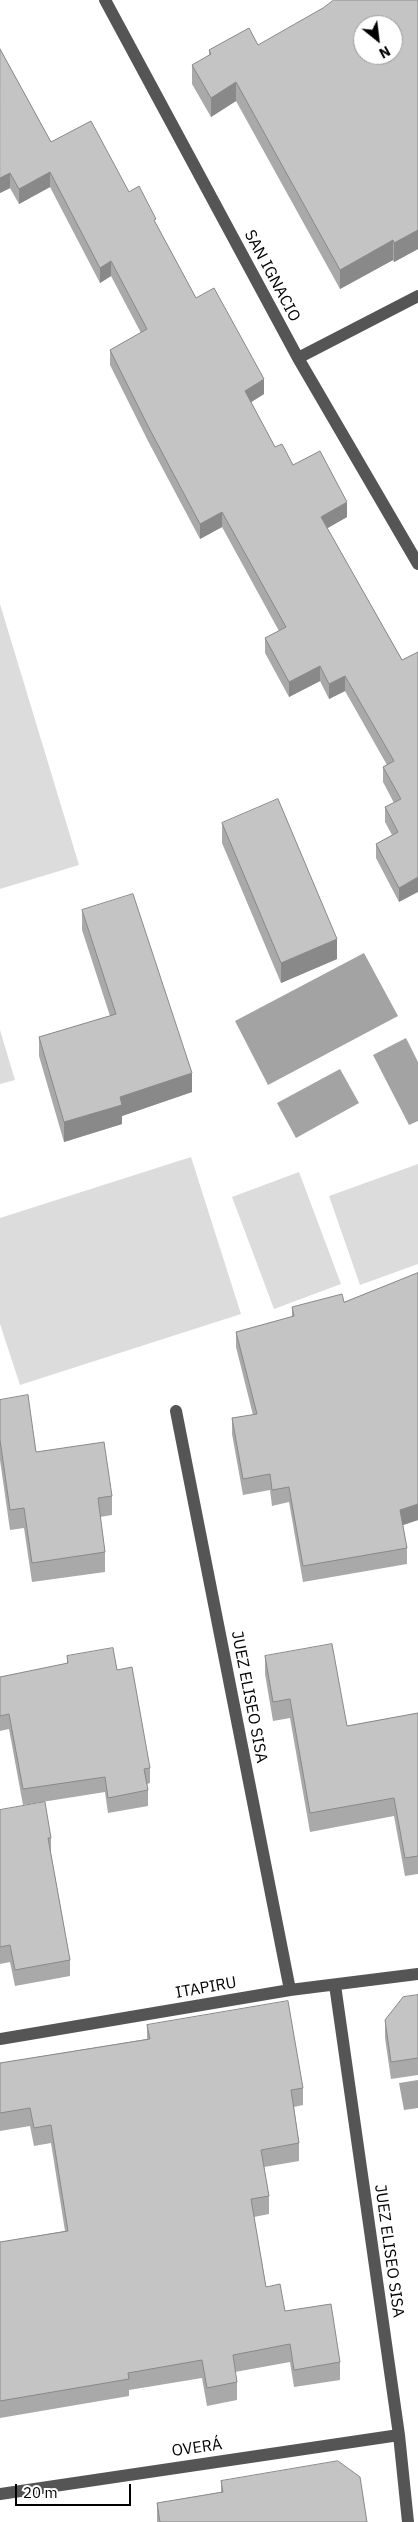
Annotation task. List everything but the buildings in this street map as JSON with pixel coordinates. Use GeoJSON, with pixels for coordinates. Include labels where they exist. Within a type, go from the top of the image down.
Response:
{"type":"FeatureCollection","features":[{"type":"Feature","properties":{"kind":"street","name":"SAN IGNACIO"},"geometry":{"type":"LineString","coordinates":[[105,0],[298,358],[418,564]]}},
{"type":"Feature","properties":{"kind":"street"},"geometry":{"type":"LineString","coordinates":[[298,358],[418,296]]}},
{"type":"Feature","properties":{"kind":"street","name":"JUEZ ELISEO SISA"},"geometry":{"type":"LineString","coordinates":[[176,1411],[290,1990]]}},
{"type":"Feature","properties":{"kind":"street","name":"ITAPIRU"},"geometry":{"type":"LineString","coordinates":[[0,2039],[290,1990],[418,1974]]}},
{"type":"Feature","properties":{"kind":"street","name":"JUEZ ELISEO SISA"},"geometry":{"type":"LineString","coordinates":[[335,1985],[399,2435],[408,2522]]}},
{"type":"Feature","properties":{"kind":"street","name":"OVERÁ"},"geometry":{"type":"LineString","coordinates":[[0,2494],[399,2435]]}},
{"type":"Feature","properties":{"kind":"shaded area"},"geometry":{"type":"Polygon","coordinates":[[[0,604],[79,865],[0,889],[0,604]]]}},
{"type":"Feature","properties":{"kind":"shaded area"},"geometry":{"type":"Polygon","coordinates":[[[364,953],[398,1016],[268,1085],[235,1021],[364,953]]]}},
{"type":"Feature","properties":{"kind":"shaded area"},"geometry":{"type":"Polygon","coordinates":[[[0,1030],[15,1080],[0,1084],[0,1030]]]}},
{"type":"Feature","properties":{"kind":"shaded area"},"geometry":{"type":"Polygon","coordinates":[[[406,1038],[418,1062],[418,1121],[409,1125],[373,1055],[406,1038]]]}},
{"type":"Feature","properties":{"kind":"shaded area"},"geometry":{"type":"Polygon","coordinates":[[[340,1069],[359,1103],[296,1138],[277,1103],[340,1069]]]}},
{"type":"Feature","properties":{"kind":"shaded area"},"geometry":{"type":"Polygon","coordinates":[[[191,1157],[241,1314],[20,1385],[0,1324],[0,1218],[191,1157]]]}},
{"type":"Feature","properties":{"kind":"shaded area"},"geometry":{"type":"Polygon","coordinates":[[[418,1164],[418,1264],[360,1285],[329,1196],[418,1164]]]}},
{"type":"Feature","properties":{"kind":"shaded area"},"geometry":{"type":"Polygon","coordinates":[[[299,1172],[341,1284],[274,1309],[232,1197],[299,1172]]]}},
{"type":"Feature","properties":{"kind":"shaded area"},"geometry":{"type":"Polygon","coordinates":[[[418,2080],[418,2108],[404,2110],[399,2083],[418,2080]]]}}]}
